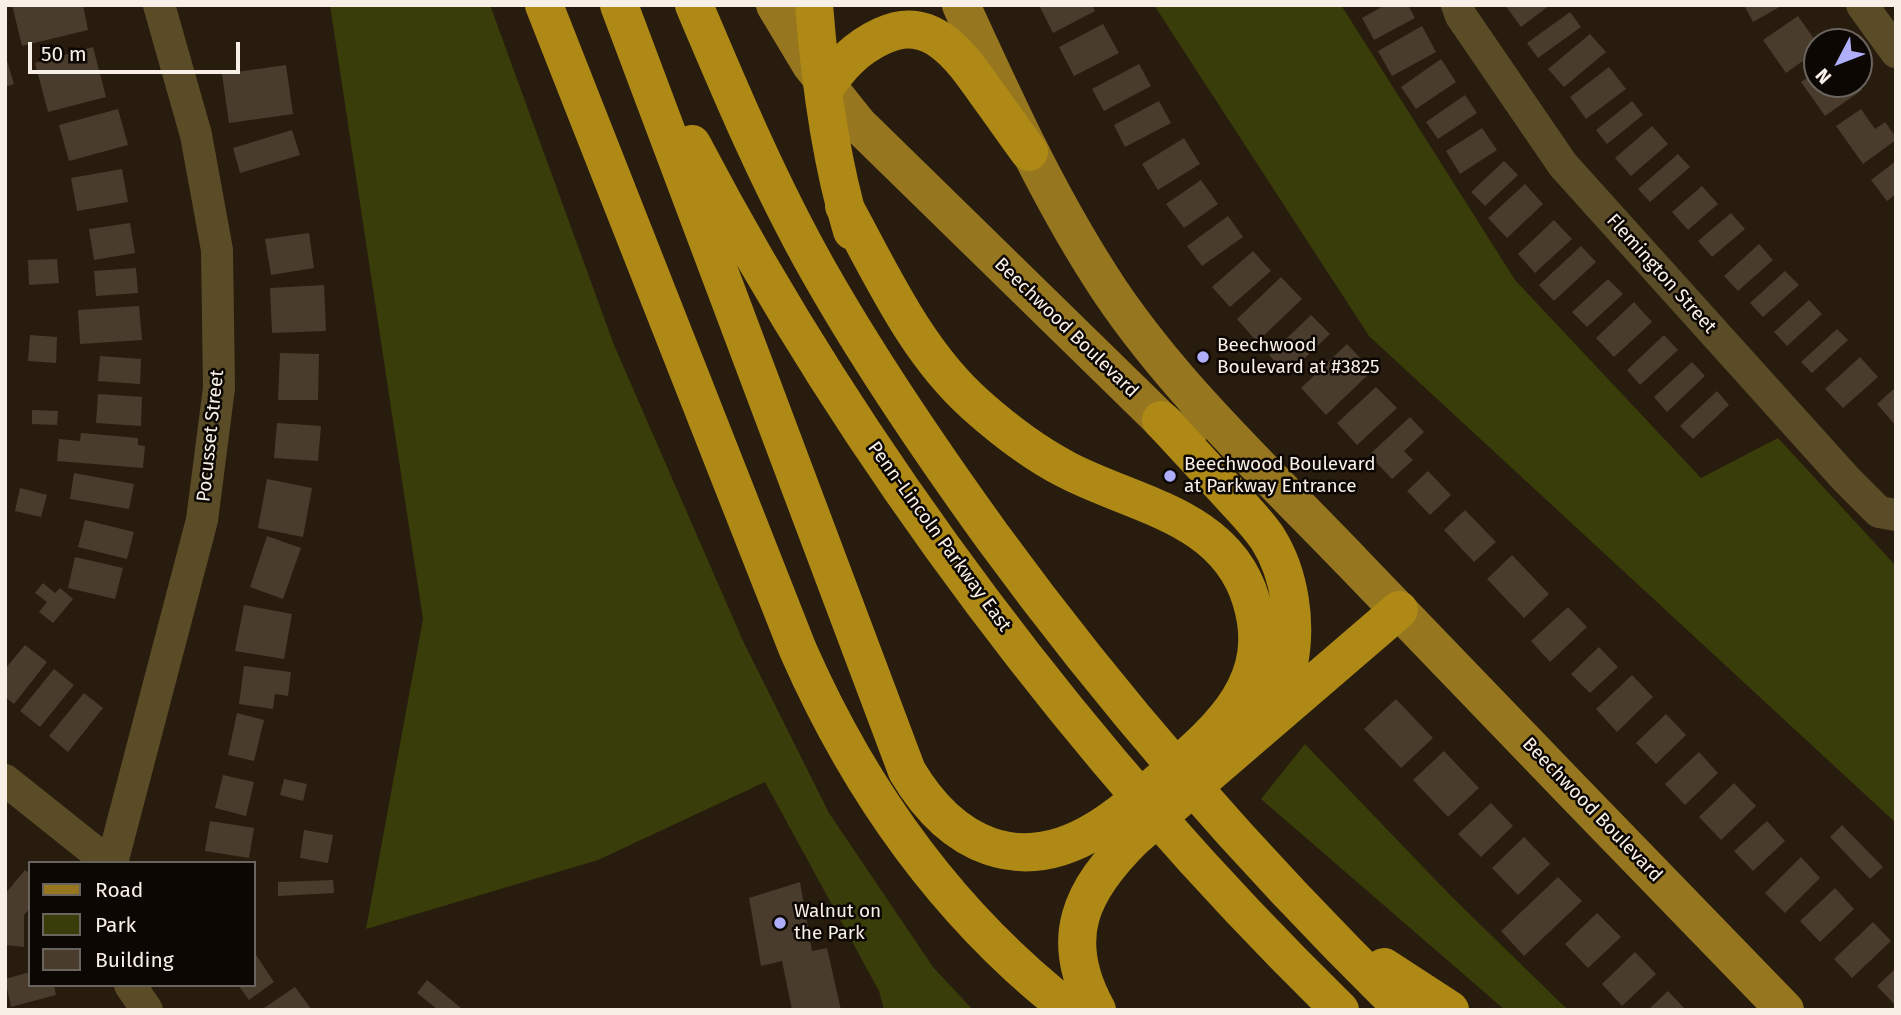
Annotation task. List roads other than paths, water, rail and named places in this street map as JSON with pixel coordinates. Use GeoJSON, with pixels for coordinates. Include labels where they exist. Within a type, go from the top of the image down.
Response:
{"type":"FeatureCollection","features":[{"type":"Feature","properties":{"kind":"highway"},"geometry":{"type":"LineString","coordinates":[[544,5],[798,650],[836,732],[885,812],[953,900],[1031,980],[1070,1010]]}},
{"type":"Feature","properties":{"kind":"highway"},"geometry":{"type":"LineString","coordinates":[[620,5],[898,751],[918,790],[931,807],[963,835],[982,844],[1020,852],[1040,852],[1126,827],[1215,750],[1268,723],[1399,610]]}},
{"type":"Feature","properties":{"kind":"highway","name":"Penn-Lincoln Parkway East"},"geometry":{"type":"LineString","coordinates":[[620,5],[701,161],[758,262],[841,395],[927,523],[987,606],[1115,767],[1244,912],[1340,1010]]}},
{"type":"Feature","properties":{"kind":"highway"},"geometry":{"type":"LineString","coordinates":[[694,5],[762,161],[818,269],[906,414],[964,497],[1023,579],[1142,729],[1286,891],[1404,1010]]}},
{"type":"Feature","properties":{"kind":"highway"},"geometry":{"type":"LineString","coordinates":[[815,13],[834,76],[843,200],[855,242],[898,358],[964,497]]}},
{"type":"Feature","properties":{"kind":"highway"},"geometry":{"type":"LineString","coordinates":[[834,76],[858,50],[887,33],[919,31],[935,37],[962,59],[1029,152]]}},
{"type":"Feature","properties":{"kind":"highway"},"geometry":{"type":"LineString","coordinates":[[843,200],[920,340],[973,403],[1020,441],[1066,470],[1190,523],[1222,548],[1235,564],[1252,600],[1257,644],[1254,666],[1215,750]]}},
{"type":"Feature","properties":{"kind":"highway"},"geometry":{"type":"LineString","coordinates":[[1161,419],[1255,522],[1279,561],[1291,607],[1293,633],[1290,663],[1268,723]]}},
{"type":"Feature","properties":{"kind":"highway"},"geometry":{"type":"LineString","coordinates":[[1097,1010],[1081,973],[1078,954],[1080,918],[1093,885],[1118,854],[1126,827]]}},
{"type":"Feature","properties":{"kind":"highway"},"geometry":{"type":"LineString","coordinates":[[1286,891],[1367,956],[1450,1010]]}},
{"type":"Feature","properties":{"kind":"main road","name":"Beechwood Boulevard"},"geometry":{"type":"LineString","coordinates":[[775,5],[811,65],[859,124],[1161,419],[1399,610]]}},
{"type":"Feature","properties":{"kind":"main road","name":"Beechwood Boulevard"},"geometry":{"type":"LineString","coordinates":[[961,5],[1029,152],[1105,283],[1167,366],[1785,1010]]}},
{"type":"Feature","properties":{"kind":"street","name":"Pocusset Street"},"geometry":{"type":"LineString","coordinates":[[111,861],[202,520],[219,388],[217,250],[196,135],[159,5]]}},
{"type":"Feature","properties":{"kind":"street","name":"Flemington Street"},"geometry":{"type":"LineString","coordinates":[[1457,5],[1461,16],[1563,165],[1846,479],[1890,519]]}},
{"type":"Feature","properties":{"kind":"street"},"geometry":{"type":"LineString","coordinates":[[1862,5],[1896,52]]}},
{"type":"Feature","properties":{"kind":"street"},"geometry":{"type":"LineString","coordinates":[[5,780],[107,861]]}},
{"type":"Feature","properties":{"kind":"street"},"geometry":{"type":"LineString","coordinates":[[131,987],[147,1010]]}},
{"type":"Feature","properties":{"kind":"place","name":"Beechwood Boulevard at #3825"},"geometry":{"type":"Point","coordinates":[1203,357]}},
{"type":"Feature","properties":{"kind":"place","name":"Beechwood Boulevard at Parkway Entrance"},"geometry":{"type":"Point","coordinates":[1170,476]}},
{"type":"Feature","properties":{"kind":"place","name":"Walnut on the Park"},"geometry":{"type":"Point","coordinates":[780,923]}}]}
